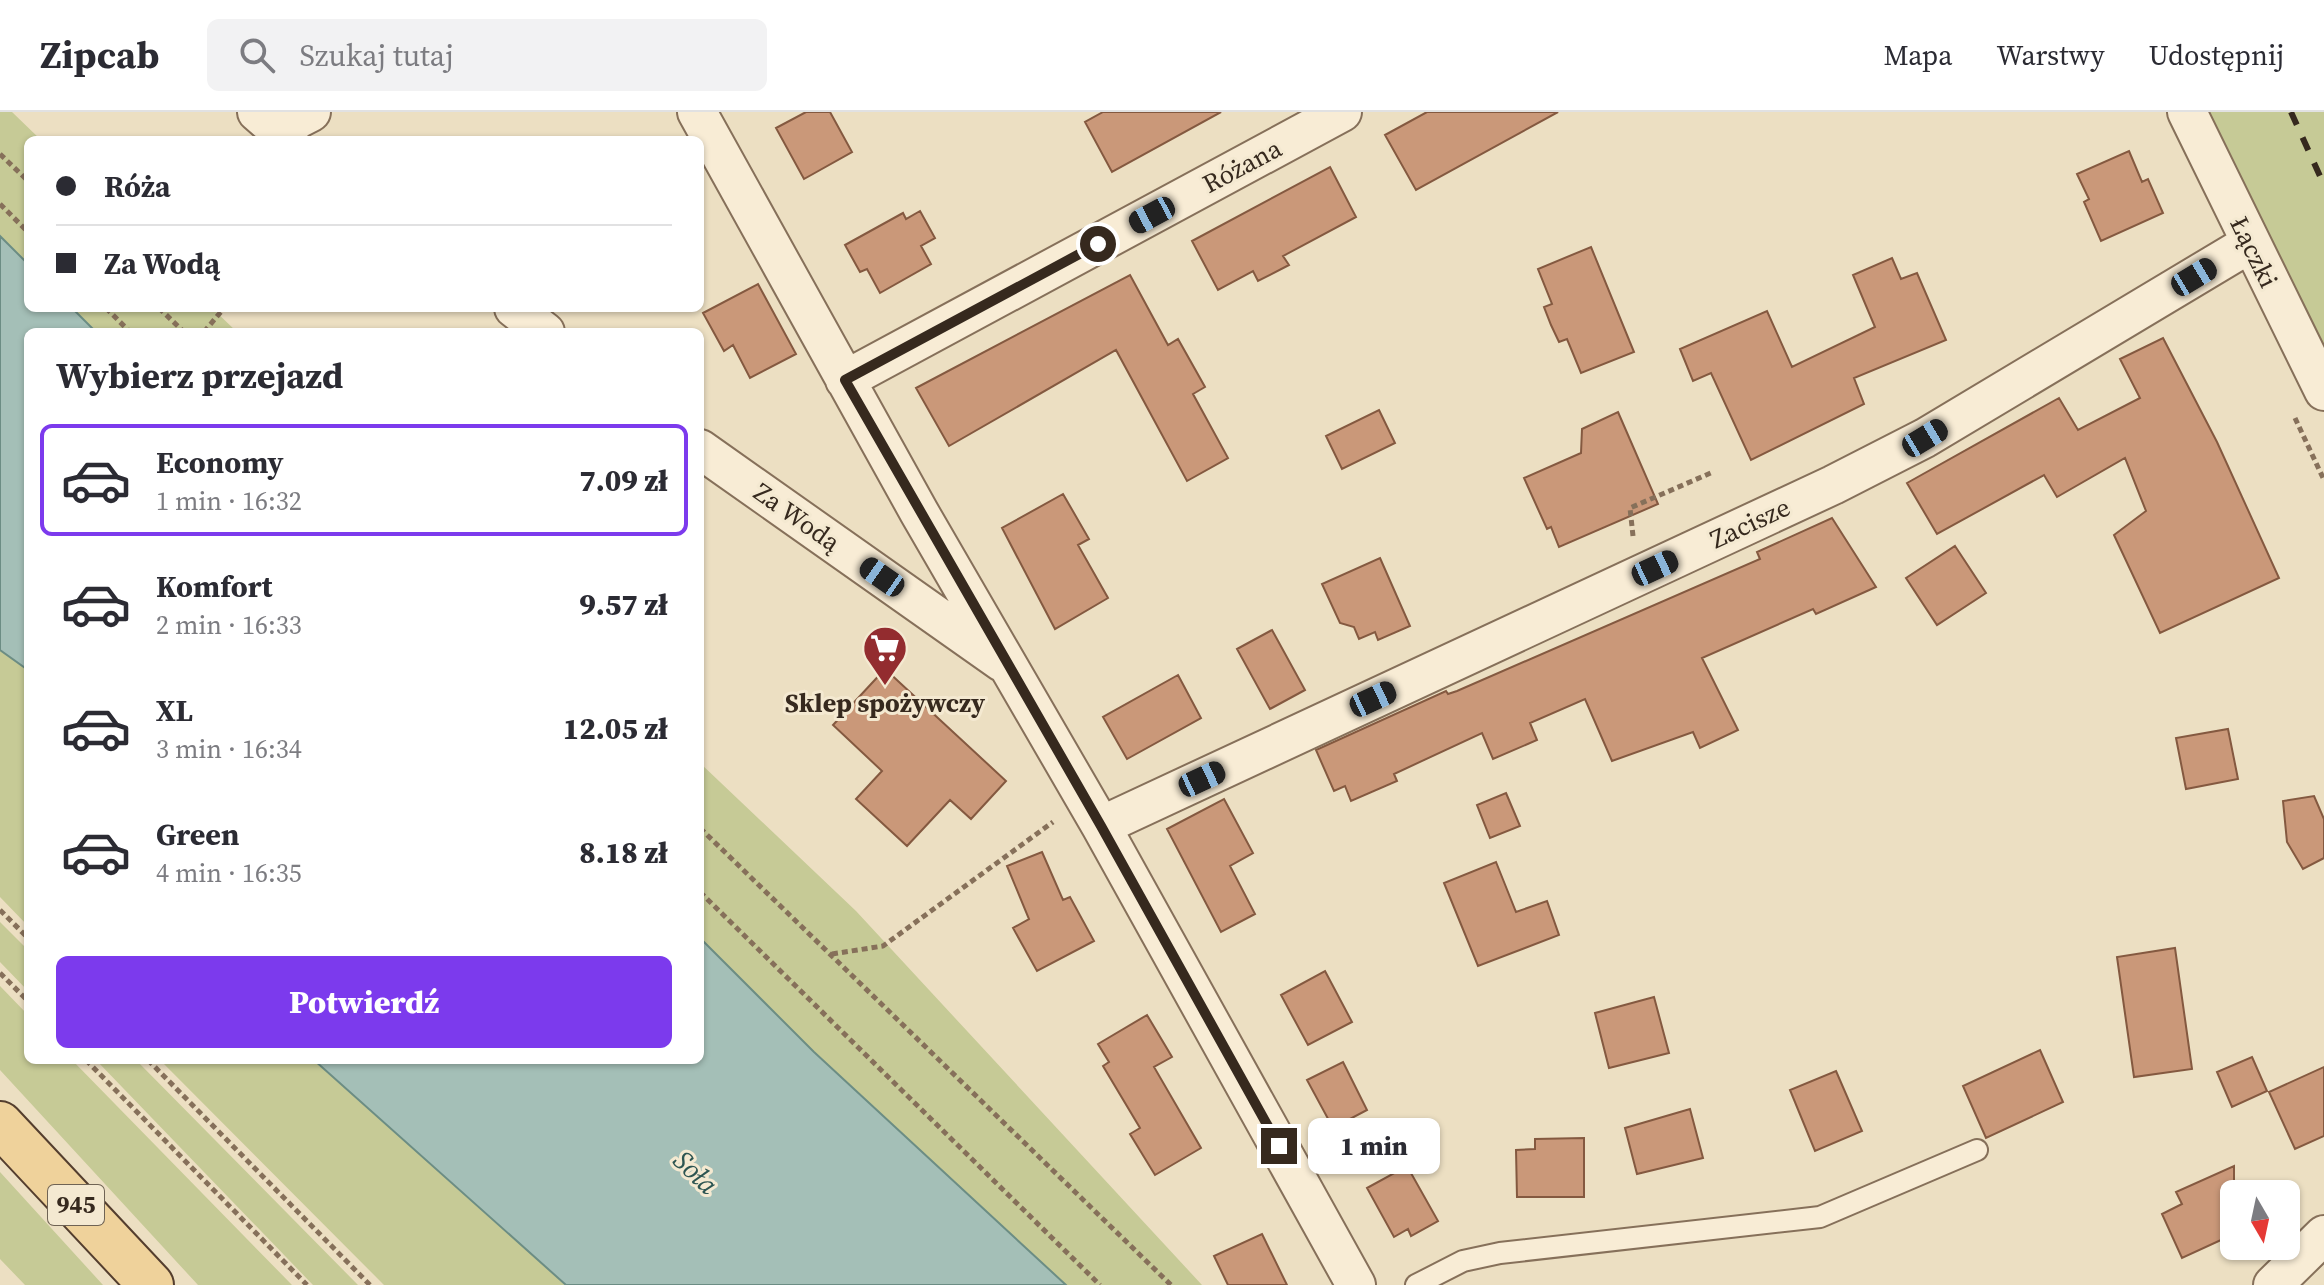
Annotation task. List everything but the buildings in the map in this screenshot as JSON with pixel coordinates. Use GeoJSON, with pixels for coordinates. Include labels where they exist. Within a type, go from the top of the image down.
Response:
{"type":"FeatureCollection","features":[{"type":"Feature","properties":{"kind":"main road","name":"945"},"geometry":{"type":"LineString","coordinates":[[0,1124],[151,1285]]}},
{"type":"Feature","properties":{"kind":"street"},"geometry":{"type":"LineString","coordinates":[[274,127],[311,112]]}},
{"type":"Feature","properties":{"kind":"street"},"geometry":{"type":"LineString","coordinates":[[697,112],[845,380],[1101,826],[1356,1285]]}},
{"type":"Feature","properties":{"kind":"street","name":"Różana"},"geometry":{"type":"LineString","coordinates":[[845,380],[1342,112]]}},
{"type":"Feature","properties":{"kind":"street","name":"Łączki"},"geometry":{"type":"LineString","coordinates":[[2187,112],[2249,244],[2324,391]]}},
{"type":"Feature","properties":{"kind":"street","name":"Zacisze"},"geometry":{"type":"LineString","coordinates":[[1101,826],[1833,485],[1925,438],[2249,244]]}},
{"type":"Feature","properties":{"kind":"street"},"geometry":{"type":"LineString","coordinates":[[519,312],[540,328]]}},
{"type":"Feature","properties":{"kind":"street","name":"Za Wodą"},"geometry":{"type":"LineString","coordinates":[[704,452],[1011,669]]}},
{"type":"Feature","properties":{"kind":"street"},"geometry":{"type":"LineString","coordinates":[[2273,1285],[2324,1235]]}},
{"type":"Feature","properties":{"kind":"lane"},"geometry":{"type":"LineString","coordinates":[[1416,1285],[1463,1261],[1500,1253],[1820,1217],[1977,1150]]}},
{"type":"Feature","properties":{"kind":"path"},"geometry":{"type":"LineString","coordinates":[[0,154],[24,177]]}},
{"type":"Feature","properties":{"kind":"path"},"geometry":{"type":"LineString","coordinates":[[0,204],[24,228]]}},
{"type":"Feature","properties":{"kind":"path"},"geometry":{"type":"LineString","coordinates":[[110,312],[126,328]]}},
{"type":"Feature","properties":{"kind":"path"},"geometry":{"type":"LineString","coordinates":[[163,312],[180,328]]}},
{"type":"Feature","properties":{"kind":"path"},"geometry":{"type":"LineString","coordinates":[[207,328],[221,312]]}},
{"type":"Feature","properties":{"kind":"path"},"geometry":{"type":"LineString","coordinates":[[2291,410],[2324,480]]}},
{"type":"Feature","properties":{"kind":"path"},"geometry":{"type":"LineString","coordinates":[[1635,551],[1630,508],[1713,472]]}},
{"type":"Feature","properties":{"kind":"path"},"geometry":{"type":"LineString","coordinates":[[831,954],[883,946],[1055,821]]}},
{"type":"Feature","properties":{"kind":"path"},"geometry":{"type":"LineString","coordinates":[[704,832],[1171,1285]]}},
{"type":"Feature","properties":{"kind":"path"},"geometry":{"type":"LineString","coordinates":[[704,896],[1100,1285]]}},
{"type":"Feature","properties":{"kind":"path"},"geometry":{"type":"LineString","coordinates":[[0,910],[24,934]]}},
{"type":"Feature","properties":{"kind":"path"},"geometry":{"type":"LineString","coordinates":[[0,973],[24,997]]}},
{"type":"Feature","properties":{"kind":"path"},"geometry":{"type":"LineString","coordinates":[[90,1064],[307,1285]]}},
{"type":"Feature","properties":{"kind":"path"},"geometry":{"type":"LineString","coordinates":[[152,1064],[370,1285]]}},
{"type":"Feature","properties":{"kind":"green space"},"geometry":{"type":"Polygon","coordinates":[[[0,112],[12,112],[37,136],[24,136],[24,260],[0,236],[0,112]]]}},
{"type":"Feature","properties":{"kind":"green space"},"geometry":{"type":"Polygon","coordinates":[[[2188,112],[2324,112],[2324,400],[2188,112]]]}},
{"type":"Feature","properties":{"kind":"green space"},"geometry":{"type":"Polygon","coordinates":[[[76,312],[216,312],[233,328],[92,328],[76,312]]]}},
{"type":"Feature","properties":{"kind":"green space"},"geometry":{"type":"Polygon","coordinates":[[[0,650],[24,667],[24,922],[0,897],[0,650]]]}},
{"type":"Feature","properties":{"kind":"green space"},"geometry":{"type":"Polygon","coordinates":[[[704,767],[856,911],[1202,1285],[1066,1285],[814,1052],[704,942],[704,767]]]}},
{"type":"Feature","properties":{"kind":"green space"},"geometry":{"type":"Polygon","coordinates":[[[0,922],[24,946],[24,987],[0,962],[0,922]]]}},
{"type":"Feature","properties":{"kind":"green space"},"geometry":{"type":"Polygon","coordinates":[[[0,986],[24,1011],[24,1064],[76,1064],[292,1285],[198,1285],[0,1070],[0,986]]]}},
{"type":"Feature","properties":{"kind":"green space"},"geometry":{"type":"Polygon","coordinates":[[[100,1064],[140,1064],[358,1285],[313,1285],[100,1064]]]}},
{"type":"Feature","properties":{"kind":"green space"},"geometry":{"type":"Polygon","coordinates":[[[164,1064],[318,1064],[566,1285],[384,1285],[164,1064]]]}},
{"type":"Feature","properties":{"kind":"green space"},"geometry":{"type":"Polygon","coordinates":[[[0,1172],[103,1285],[25,1285],[0,1259],[0,1172]]]}},
{"type":"Feature","properties":{"kind":"water"},"geometry":{"type":"Polygon","coordinates":[[[0,236],[24,260],[24,312],[76,312],[92,328],[24,328],[24,667],[0,650],[0,236]]]}},
{"type":"Feature","properties":{"kind":"water","name":"Soła"},"geometry":{"type":"Polygon","coordinates":[[[704,942],[814,1052],[1066,1285],[566,1285],[318,1064],[704,1064],[704,942]]]}},
{"type":"Feature","properties":{"kind":"railway"},"geometry":{"type":"LineString","coordinates":[[2291,112],[2324,185]]}},
{"type":"Feature","properties":{"kind":"place","name":"Sklep spożywczy"},"geometry":{"type":"Point","coordinates":[885,687]}},
{"type":"Feature","properties":{"kind":"route"},"geometry":{"type":"LineString","coordinates":[[1098,244],[845,380],[1101,826],[1279,1146]]}}]}
